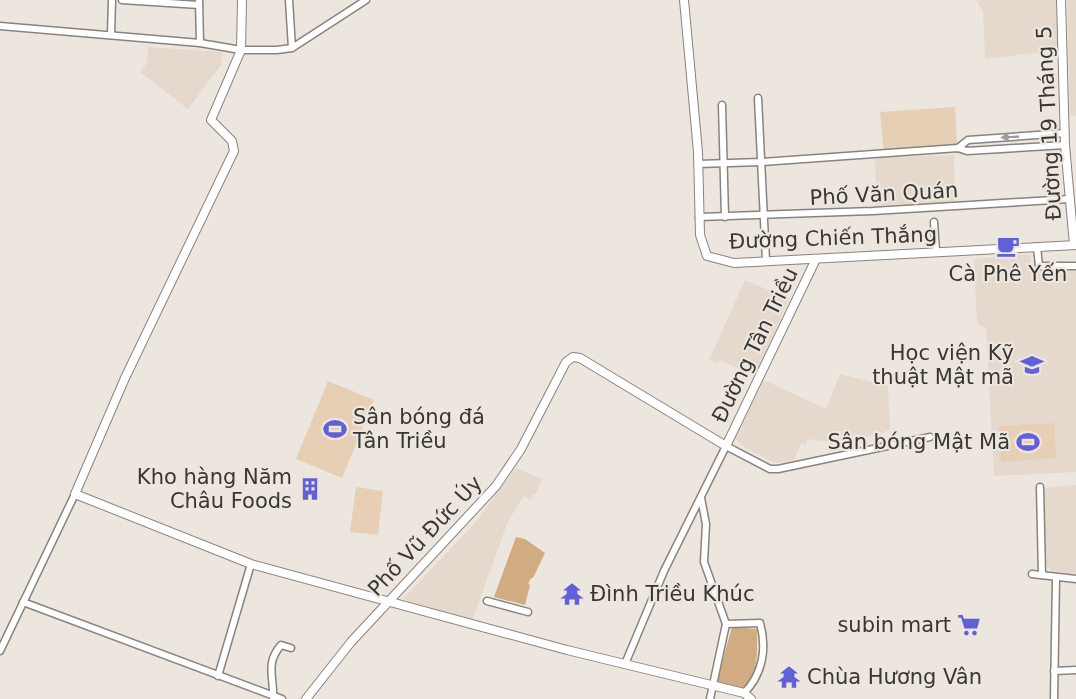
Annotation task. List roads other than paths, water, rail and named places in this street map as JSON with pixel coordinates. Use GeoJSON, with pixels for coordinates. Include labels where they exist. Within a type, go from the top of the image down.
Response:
{"type":"FeatureCollection","features":[{"type":"Feature","properties":{"kind":"street"},"geometry":{"type":"LineString","coordinates":[[111,35],[112,0]]}},
{"type":"Feature","properties":{"kind":"street"},"geometry":{"type":"LineString","coordinates":[[122,0],[199,3],[200,43]]}},
{"type":"Feature","properties":{"kind":"street"},"geometry":{"type":"LineString","coordinates":[[0,651],[75,494],[125,378],[234,151],[232,141],[212,120],[241,50],[242,0]]}},
{"type":"Feature","properties":{"kind":"street"},"geometry":{"type":"LineString","coordinates":[[289,0],[292,48]]}},
{"type":"Feature","properties":{"kind":"street"},"geometry":{"type":"LineString","coordinates":[[0,26],[200,43],[241,50],[292,48],[366,0]]}},
{"type":"Feature","properties":{"kind":"street","name":"Đường Chiến Thắng"},"geometry":{"type":"LineString","coordinates":[[684,0],[698,164],[700,235],[707,256],[734,263],[1075,245]]}},
{"type":"Feature","properties":{"kind":"street","name":"Đường 19 Tháng 5"},"geometry":{"type":"LineString","coordinates":[[1061,0],[1065,145],[1075,245]]}},
{"type":"Feature","properties":{"kind":"street"},"geometry":{"type":"LineString","coordinates":[[758,98],[766,261]]}},
{"type":"Feature","properties":{"kind":"street"},"geometry":{"type":"LineString","coordinates":[[722,105],[725,217]]}},
{"type":"Feature","properties":{"kind":"street"},"geometry":{"type":"LineString","coordinates":[[958,148],[968,140],[1065,134]]}},
{"type":"Feature","properties":{"kind":"street"},"geometry":{"type":"LineString","coordinates":[[698,164],[761,162],[958,148],[967,151],[1065,145]]}},
{"type":"Feature","properties":{"kind":"street","name":"Phố Văn Quán"},"geometry":{"type":"LineString","coordinates":[[699,217],[764,216],[1070,199]]}},
{"type":"Feature","properties":{"kind":"street"},"geometry":{"type":"LineString","coordinates":[[934,222],[936,251]]}},
{"type":"Feature","properties":{"kind":"street"},"geometry":{"type":"LineString","coordinates":[[1037,247],[1039,266],[1076,266]]}},
{"type":"Feature","properties":{"kind":"street","name":"Đường Tân Triều"},"geometry":{"type":"LineString","coordinates":[[625,664],[664,571],[816,259]]}},
{"type":"Feature","properties":{"kind":"street","name":"Đường Tân Triều"},"geometry":{"type":"LineString","coordinates":[[573,357],[586,361],[726,446]]}},
{"type":"Feature","properties":{"kind":"street","name":"Phố Vũ Đức Úy"},"geometry":{"type":"LineString","coordinates":[[306,699],[351,642],[501,479],[521,449],[560,371],[573,357]]}},
{"type":"Feature","properties":{"kind":"street"},"geometry":{"type":"LineString","coordinates":[[726,446],[770,469],[777,469],[930,437]]}},
{"type":"Feature","properties":{"kind":"street"},"geometry":{"type":"LineString","coordinates":[[1040,487],[1042,575]]}},
{"type":"Feature","properties":{"kind":"street"},"geometry":{"type":"LineString","coordinates":[[75,494],[251,564],[388,602],[744,693],[751,699]]}},
{"type":"Feature","properties":{"kind":"street"},"geometry":{"type":"LineString","coordinates":[[701,497],[706,524],[704,562],[726,624],[710,699]]}},
{"type":"Feature","properties":{"kind":"street"},"geometry":{"type":"LineString","coordinates":[[218,676],[251,564]]}},
{"type":"Feature","properties":{"kind":"street"},"geometry":{"type":"LineString","coordinates":[[1032,574],[1076,579]]}},
{"type":"Feature","properties":{"kind":"street"},"geometry":{"type":"LineString","coordinates":[[1054,699],[1056,578]]}},
{"type":"Feature","properties":{"kind":"street"},"geometry":{"type":"LineString","coordinates":[[23,602],[282,699]]}},
{"type":"Feature","properties":{"kind":"street"},"geometry":{"type":"LineString","coordinates":[[487,602],[528,612]]}},
{"type":"Feature","properties":{"kind":"street"},"geometry":{"type":"LineString","coordinates":[[726,624],[760,623],[764,635],[764,648],[755,680],[744,693]]}},
{"type":"Feature","properties":{"kind":"street"},"geometry":{"type":"LineString","coordinates":[[273,697],[274,684],[270,670],[281,645],[291,648]]}},
{"type":"Feature","properties":{"kind":"street"},"geometry":{"type":"LineString","coordinates":[[1054,671],[1076,670]]}},
{"type":"Feature","properties":{"kind":"place","name":"Cà Phê Yến"},"geometry":{"type":"Point","coordinates":[1008,246]}},
{"type":"Feature","properties":{"kind":"place","name":"Học viện Kỹ thuật Mật mã"},"geometry":{"type":"Point","coordinates":[1032,365]}},
{"type":"Feature","properties":{"kind":"place","name":"Sân bóng đá Tân Triều"},"geometry":{"type":"Point","coordinates":[335,429]}},
{"type":"Feature","properties":{"kind":"place","name":"Sân bóng Mật Mã"},"geometry":{"type":"Point","coordinates":[1028,442]}},
{"type":"Feature","properties":{"kind":"place","name":"Kho hàng Năm Châu Foods"},"geometry":{"type":"Point","coordinates":[310,489]}},
{"type":"Feature","properties":{"kind":"place","name":"Đình Triều Khúc"},"geometry":{"type":"Point","coordinates":[572,594]}},
{"type":"Feature","properties":{"kind":"place","name":"subin mart"},"geometry":{"type":"Point","coordinates":[969,625]}},
{"type":"Feature","properties":{"kind":"place","name":"Chùa Hương Vân"},"geometry":{"type":"Point","coordinates":[789,677]}}]}
